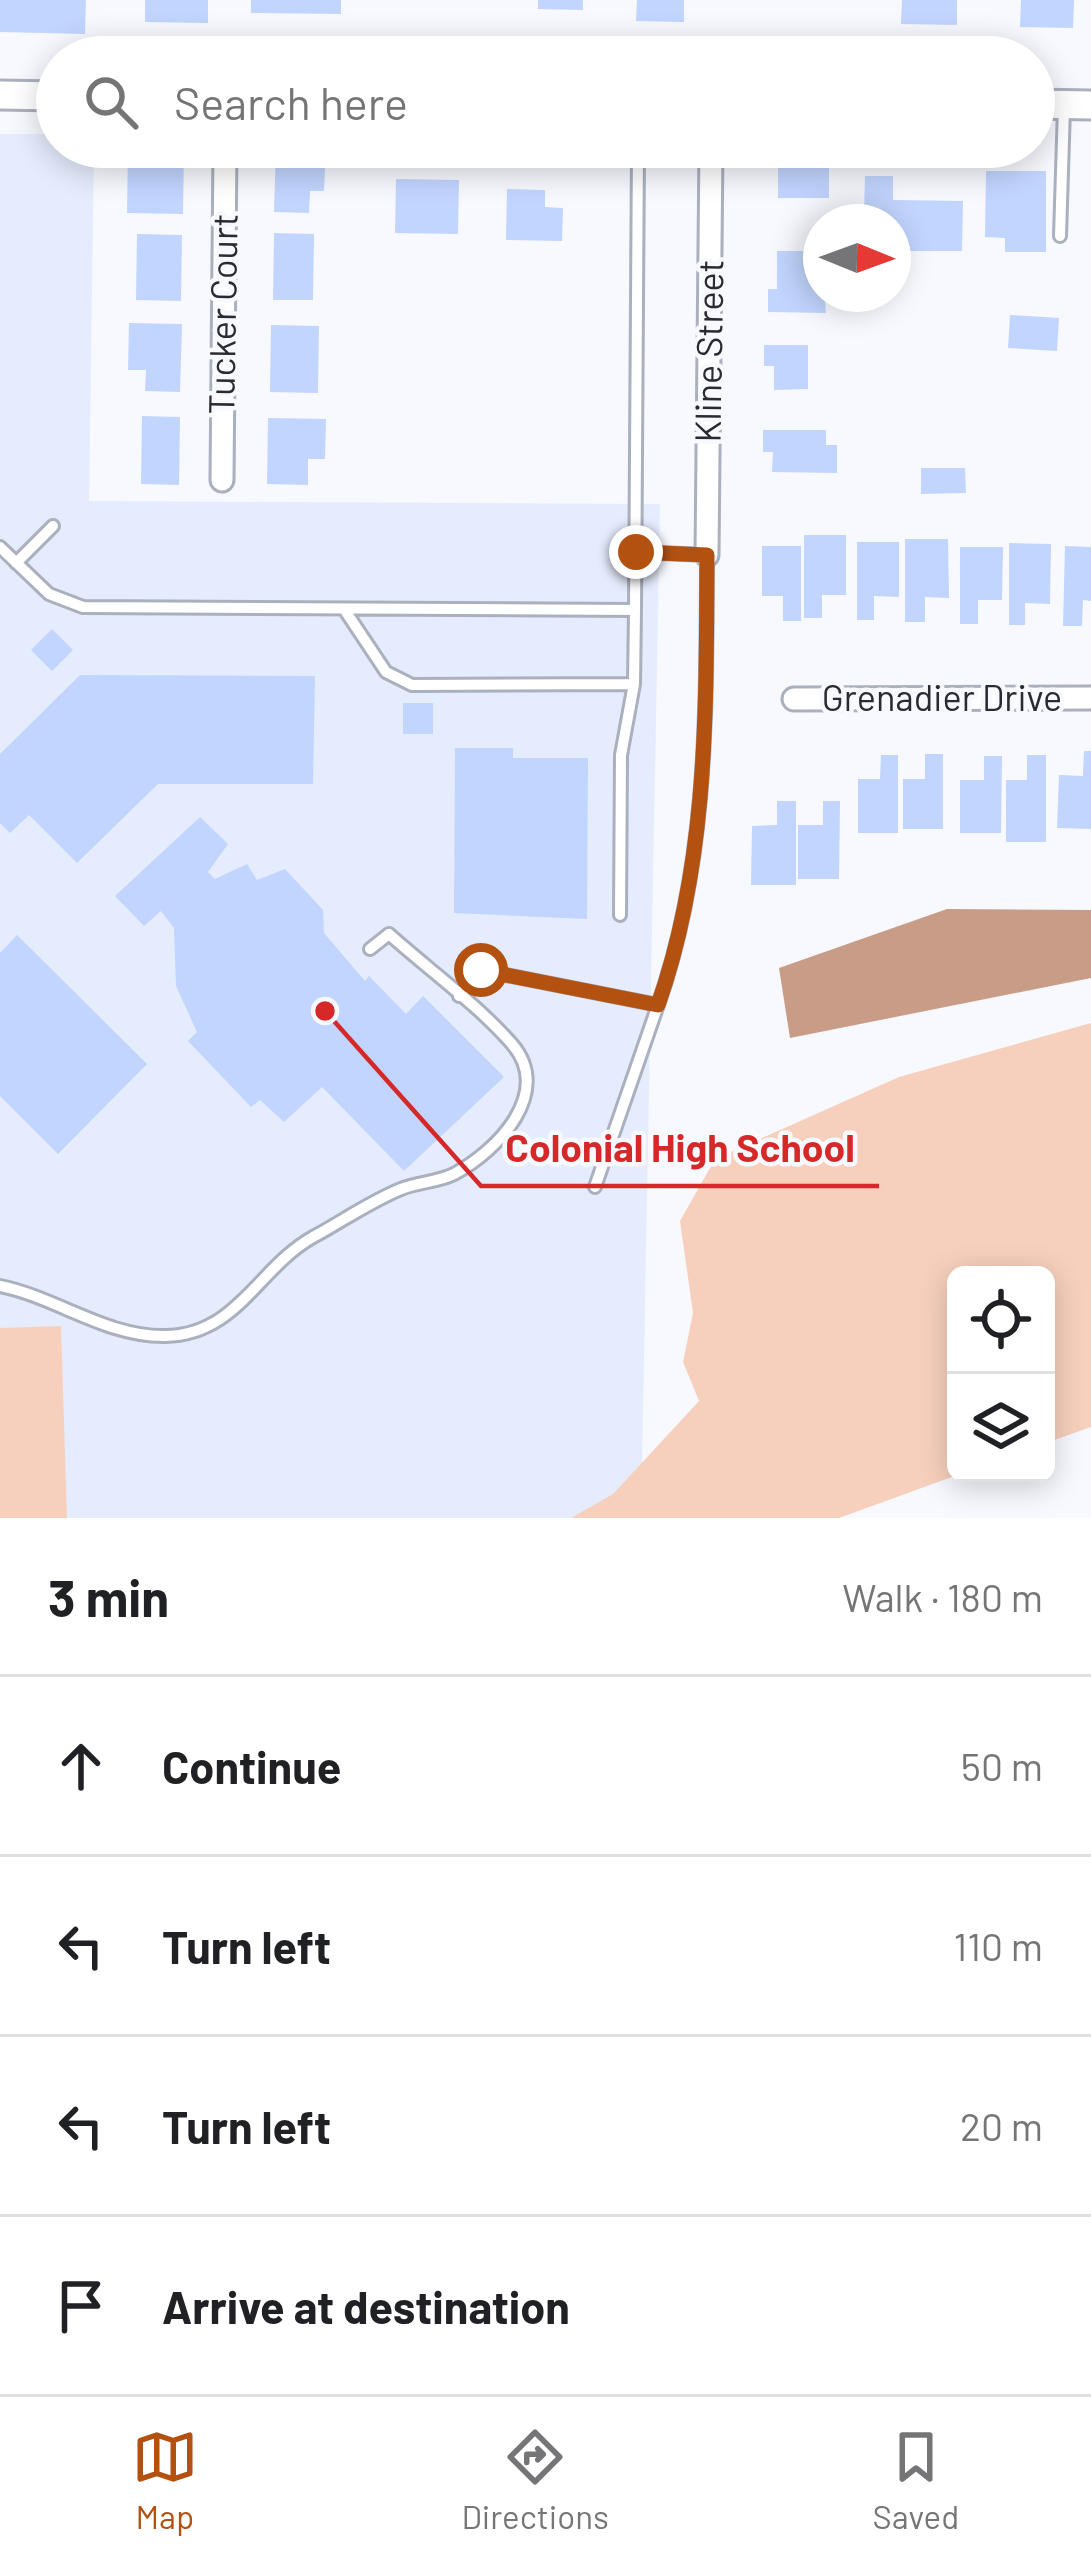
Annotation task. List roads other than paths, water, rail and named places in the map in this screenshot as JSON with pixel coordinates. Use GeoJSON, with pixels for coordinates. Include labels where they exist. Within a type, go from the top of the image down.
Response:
{"type":"FeatureCollection","features":[{"type":"Feature","properties":{"kind":"street"},"geometry":{"type":"LineString","coordinates":[[0,95],[36,96]]}},
{"type":"Feature","properties":{"kind":"street","name":"Tucker Court"},"geometry":{"type":"LineString","coordinates":[[222,480],[225,168]]}},
{"type":"Feature","properties":{"kind":"street","name":"Kline Street"},"geometry":{"type":"LineString","coordinates":[[707,555],[711,168]]}},
{"type":"Feature","properties":{"kind":"street","name":"Grenadier Drive"},"geometry":{"type":"LineString","coordinates":[[794,699],[1091,698]]}},
{"type":"Feature","properties":{"kind":"lane"},"geometry":{"type":"LineString","coordinates":[[1060,236],[1077,105]]}},
{"type":"Feature","properties":{"kind":"lane"},"geometry":{"type":"LineString","coordinates":[[620,915],[621,755],[634,684],[638,168]]}},
{"type":"Feature","properties":{"kind":"lane"},"geometry":{"type":"LineString","coordinates":[[16,563],[53,526]]}},
{"type":"Feature","properties":{"kind":"lane"},"geometry":{"type":"LineString","coordinates":[[0,547],[49,594],[83,607],[634,610]]}},
{"type":"Feature","properties":{"kind":"lane"},"geometry":{"type":"LineString","coordinates":[[595,1187],[679,946],[706,747],[707,555],[636,552]]}},
{"type":"Feature","properties":{"kind":"lane"},"geometry":{"type":"LineString","coordinates":[[344,609],[386,672],[412,685],[634,684]]}},
{"type":"Feature","properties":{"kind":"lane"},"geometry":{"type":"LineString","coordinates":[[0,1286],[111,1327],[162,1336],[219,1323],[306,1241],[400,1189],[451,1175],[484,1153],[518,1119],[528,1082],[515,1047],[389,934],[370,949]]}},
{"type":"Feature","properties":{"kind":"lane"},"geometry":{"type":"LineString","coordinates":[[459,996],[481,970],[658,1005]]}},
{"type":"Feature","properties":{"kind":"place","name":"Colonial High School"},"geometry":{"type":"Point","coordinates":[325,1011]}}]}
